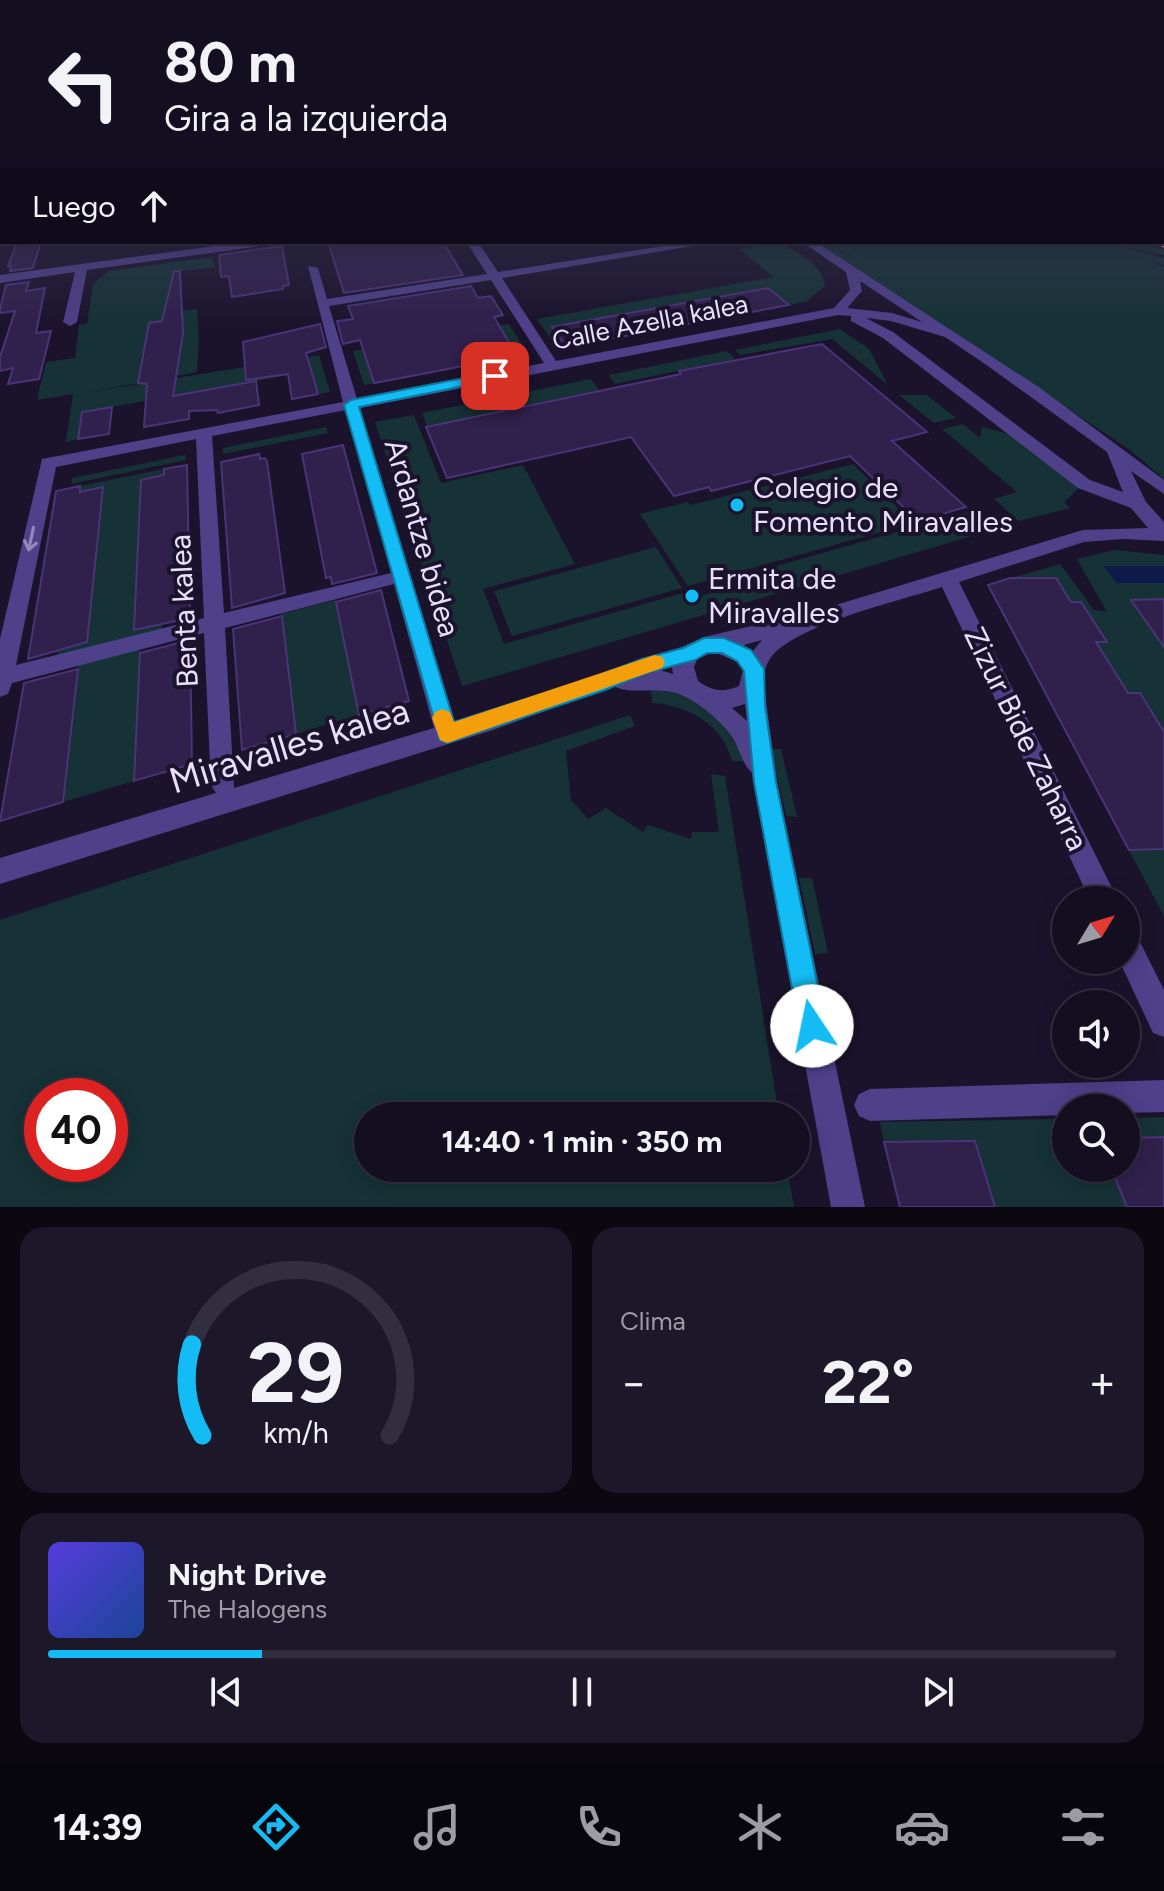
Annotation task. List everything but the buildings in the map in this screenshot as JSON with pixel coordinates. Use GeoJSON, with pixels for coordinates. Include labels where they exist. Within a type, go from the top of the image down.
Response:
{"type":"FeatureCollection","features":[{"type":"Feature","properties":{"kind":"street"},"geometry":{"type":"LineString","coordinates":[[0,279],[254,244]]}},
{"type":"Feature","properties":{"kind":"street"},"geometry":{"type":"LineString","coordinates":[[474,244],[552,365]]}},
{"type":"Feature","properties":{"kind":"street"},"geometry":{"type":"LineString","coordinates":[[323,303],[698,244]]}},
{"type":"Feature","properties":{"kind":"street"},"geometry":{"type":"LineString","coordinates":[[811,244],[880,294],[950,334],[1112,445],[1164,492]]}},
{"type":"Feature","properties":{"kind":"street"},"geometry":{"type":"LineString","coordinates":[[70,322],[82,268]]}},
{"type":"Feature","properties":{"kind":"street","name":"Ardantze bidea"},"geometry":{"type":"LineString","coordinates":[[312,268],[447,734]]}},
{"type":"Feature","properties":{"kind":"street"},"geometry":{"type":"LineString","coordinates":[[852,271],[856,291],[843,307],[888,335],[1084,484],[1135,503]]}},
{"type":"Feature","properties":{"kind":"street"},"geometry":{"type":"LineString","coordinates":[[880,294],[870,300],[894,312]]}},
{"type":"Feature","properties":{"kind":"street","name":"Calle Azella kalea"},"geometry":{"type":"LineString","coordinates":[[1,682],[48,463],[843,307],[880,294]]}},
{"type":"Feature","properties":{"kind":"street","name":"Calle Azella kalea"},"geometry":{"type":"LineString","coordinates":[[843,307],[950,334]]}},
{"type":"Feature","properties":{"kind":"street","name":"Calle Azella kalea"},"geometry":{"type":"LineString","coordinates":[[875,314],[911,310]]}},
{"type":"Feature","properties":{"kind":"street","name":"Benta kalea"},"geometry":{"type":"LineString","coordinates":[[204,433],[223,785]]}},
{"type":"Feature","properties":{"kind":"street"},"geometry":{"type":"LineString","coordinates":[[1112,445],[1135,503],[1143,515],[1164,533]]}},
{"type":"Feature","properties":{"kind":"street"},"geometry":{"type":"LineString","coordinates":[[765,782],[741,730],[699,694],[682,670],[688,654],[704,645],[816,619],[1083,536],[1120,516],[1147,495],[1164,492]]}},
{"type":"Feature","properties":{"kind":"street"},"geometry":{"type":"LineString","coordinates":[[1083,536],[1164,533]]}},
{"type":"Feature","properties":{"kind":"street","name":"Zizur Bide Zaharra"},"geometry":{"type":"LineString","coordinates":[[947,578],[1097,886]]}},
{"type":"Feature","properties":{"kind":"street"},"geometry":{"type":"LineString","coordinates":[[1,682],[387,579]]}},
{"type":"Feature","properties":{"kind":"street"},"geometry":{"type":"LineString","coordinates":[[699,694],[731,701],[741,698],[765,649],[816,619]]}},
{"type":"Feature","properties":{"kind":"street"},"geometry":{"type":"LineString","coordinates":[[714,644],[734,649],[754,676],[765,782],[848,1207]]}},
{"type":"Feature","properties":{"kind":"street","name":"Miravalles kalea"},"geometry":{"type":"LineString","coordinates":[[0,871],[447,734],[688,654]]}},
{"type":"Feature","properties":{"kind":"street","name":"Miravalles kalea"},"geometry":{"type":"LineString","coordinates":[[598,685],[659,679],[699,694]]}},
{"type":"Feature","properties":{"kind":"street"},"geometry":{"type":"LineString","coordinates":[[1140,973],[1164,1022]]}},
{"type":"Feature","properties":{"kind":"street"},"geometry":{"type":"LineString","coordinates":[[870,1105],[1164,1096]]}},
{"type":"Feature","properties":{"kind":"green space"},"geometry":{"type":"Polygon","coordinates":[[[783,244],[815,266],[825,286],[807,301],[789,305],[768,288],[671,306],[688,324],[676,326],[658,308],[553,328],[566,347],[558,349],[537,319],[774,277],[739,249],[783,244]]]}},
{"type":"Feature","properties":{"kind":"green space"},"geometry":{"type":"Polygon","coordinates":[[[819,244],[829,244],[863,264],[831,244],[1150,244],[1164,250],[1164,255],[1123,247],[1164,258],[1164,265],[1149,260],[1164,267],[1164,479],[1130,450],[819,244]]]}},
{"type":"Feature","properties":{"kind":"green space"},"geometry":{"type":"Polygon","coordinates":[[[212,257],[216,267],[174,272],[171,282],[174,312],[197,309],[197,372],[89,392],[319,355],[330,392],[317,394],[311,371],[83,412],[78,439],[66,442],[73,394],[37,400],[46,362],[75,358],[79,325],[87,324],[93,284],[108,271],[212,257]]]}},
{"type":"Feature","properties":{"kind":"green space"},"geometry":{"type":"Polygon","coordinates":[[[509,324],[528,354],[517,356],[504,336],[367,360],[374,383],[364,385],[353,351],[509,324]]]}},
{"type":"Feature","properties":{"kind":"green space"},"geometry":{"type":"Polygon","coordinates":[[[840,329],[869,349],[888,385],[832,339],[740,355],[735,350],[840,329]]]}},
{"type":"Feature","properties":{"kind":"green space"},"geometry":{"type":"Polygon","coordinates":[[[727,351],[735,359],[615,384],[609,375],[727,351]]]}},
{"type":"Feature","properties":{"kind":"green space"},"geometry":{"type":"Polygon","coordinates":[[[591,379],[599,390],[427,426],[422,413],[591,379]]]}},
{"type":"Feature","properties":{"kind":"green space"},"geometry":{"type":"Polygon","coordinates":[[[899,395],[927,395],[956,418],[934,423],[899,395]]]}},
{"type":"Feature","properties":{"kind":"green space"},"geometry":{"type":"Polygon","coordinates":[[[414,415],[441,483],[523,465],[575,564],[483,589],[504,644],[683,593],[688,600],[725,589],[721,582],[977,509],[999,528],[462,686],[375,422],[414,415]]]}},
{"type":"Feature","properties":{"kind":"green space"},"geometry":{"type":"Polygon","coordinates":[[[963,424],[980,438],[982,427],[1009,434],[1079,488],[1064,502],[1070,508],[1019,521],[994,499],[1017,492],[942,429],[963,424]]]}},
{"type":"Feature","properties":{"kind":"green space"},"geometry":{"type":"Polygon","coordinates":[[[326,427],[328,433],[223,454],[223,448],[326,427]]]}},
{"type":"Feature","properties":{"kind":"green space"},"geometry":{"type":"Polygon","coordinates":[[[185,455],[186,460],[71,484],[72,478],[185,455]]]}},
{"type":"Feature","properties":{"kind":"green space"},"geometry":{"type":"Polygon","coordinates":[[[853,464],[913,523],[688,586],[640,514],[688,502],[691,505],[853,464]]]}},
{"type":"Feature","properties":{"kind":"green space"},"geometry":{"type":"Polygon","coordinates":[[[164,469],[162,632],[57,658],[58,649],[87,641],[92,594],[67,584],[94,578],[98,537],[74,529],[99,523],[103,488],[80,492],[80,486],[164,469]]]}},
{"type":"Feature","properties":{"kind":"green space"},"geometry":{"type":"Polygon","coordinates":[[[656,547],[682,588],[512,636],[494,591],[656,547]]]}},
{"type":"Feature","properties":{"kind":"green space"},"geometry":{"type":"Polygon","coordinates":[[[1114,550],[1164,555],[1164,599],[1131,600],[1164,647],[1164,916],[988,585],[1060,564],[1094,610],[1107,612],[1077,559],[1114,550]]]}},
{"type":"Feature","properties":{"kind":"green space"},"geometry":{"type":"Polygon","coordinates":[[[336,600],[359,715],[296,734],[281,614],[336,600]]]}},
{"type":"Feature","properties":{"kind":"green space"},"geometry":{"type":"Polygon","coordinates":[[[140,649],[134,781],[63,802],[78,665],[140,649]]]}},
{"type":"Feature","properties":{"kind":"green space"},"geometry":{"type":"Polygon","coordinates":[[[651,691],[682,695],[696,702],[720,722],[745,761],[732,761],[721,737],[702,719],[678,707],[652,703],[651,691]]]}},
{"type":"Feature","properties":{"kind":"green space"},"geometry":{"type":"Polygon","coordinates":[[[630,715],[635,726],[566,751],[571,800],[588,819],[606,808],[643,832],[648,825],[691,839],[692,832],[719,832],[711,774],[725,776],[777,1102],[354,1102],[354,1182],[790,1182],[794,1207],[0,1207],[0,920],[630,715]]]}},
{"type":"Feature","properties":{"kind":"green space"},"geometry":{"type":"Polygon","coordinates":[[[771,749],[781,749],[797,817],[786,816],[771,749]]]}},
{"type":"Feature","properties":{"kind":"green space"},"geometry":{"type":"Polygon","coordinates":[[[799,878],[812,878],[828,953],[815,954],[799,878]]]}},
{"type":"Feature","properties":{"kind":"green space"},"geometry":{"type":"Polygon","coordinates":[[[1164,1117],[1164,1138],[1140,1138],[1140,1118],[1164,1117]]]}},
{"type":"Feature","properties":{"kind":"green space"},"geometry":{"type":"Polygon","coordinates":[[[1052,1119],[1052,1182],[1117,1182],[1127,1207],[995,1207],[975,1141],[884,1142],[880,1122],[1052,1119]]]}},
{"type":"Feature","properties":{"kind":"water"},"geometry":{"type":"Polygon","coordinates":[[[1103,566],[1164,566],[1164,583],[1117,583],[1103,566]]]}},
{"type":"Feature","properties":{"kind":"slow traffic"},"geometry":{"type":"LineString","coordinates":[[442,718],[447,734],[598,685],[616,675],[655,662]]}},
{"type":"Feature","properties":{"kind":"place","name":"Colegio de Fomento Miravalles"},"geometry":{"type":"Point","coordinates":[737,505]}},
{"type":"Feature","properties":{"kind":"place","name":"Ermita de Miravalles"},"geometry":{"type":"Point","coordinates":[692,596]}},
{"type":"Feature","properties":{"kind":"route"},"geometry":{"type":"LineString","coordinates":[[495,376],[351,405],[447,734],[598,685],[616,675],[688,654],[704,645],[724,645],[744,655],[754,669],[755,706],[765,782],[812,1026]]}}]}
